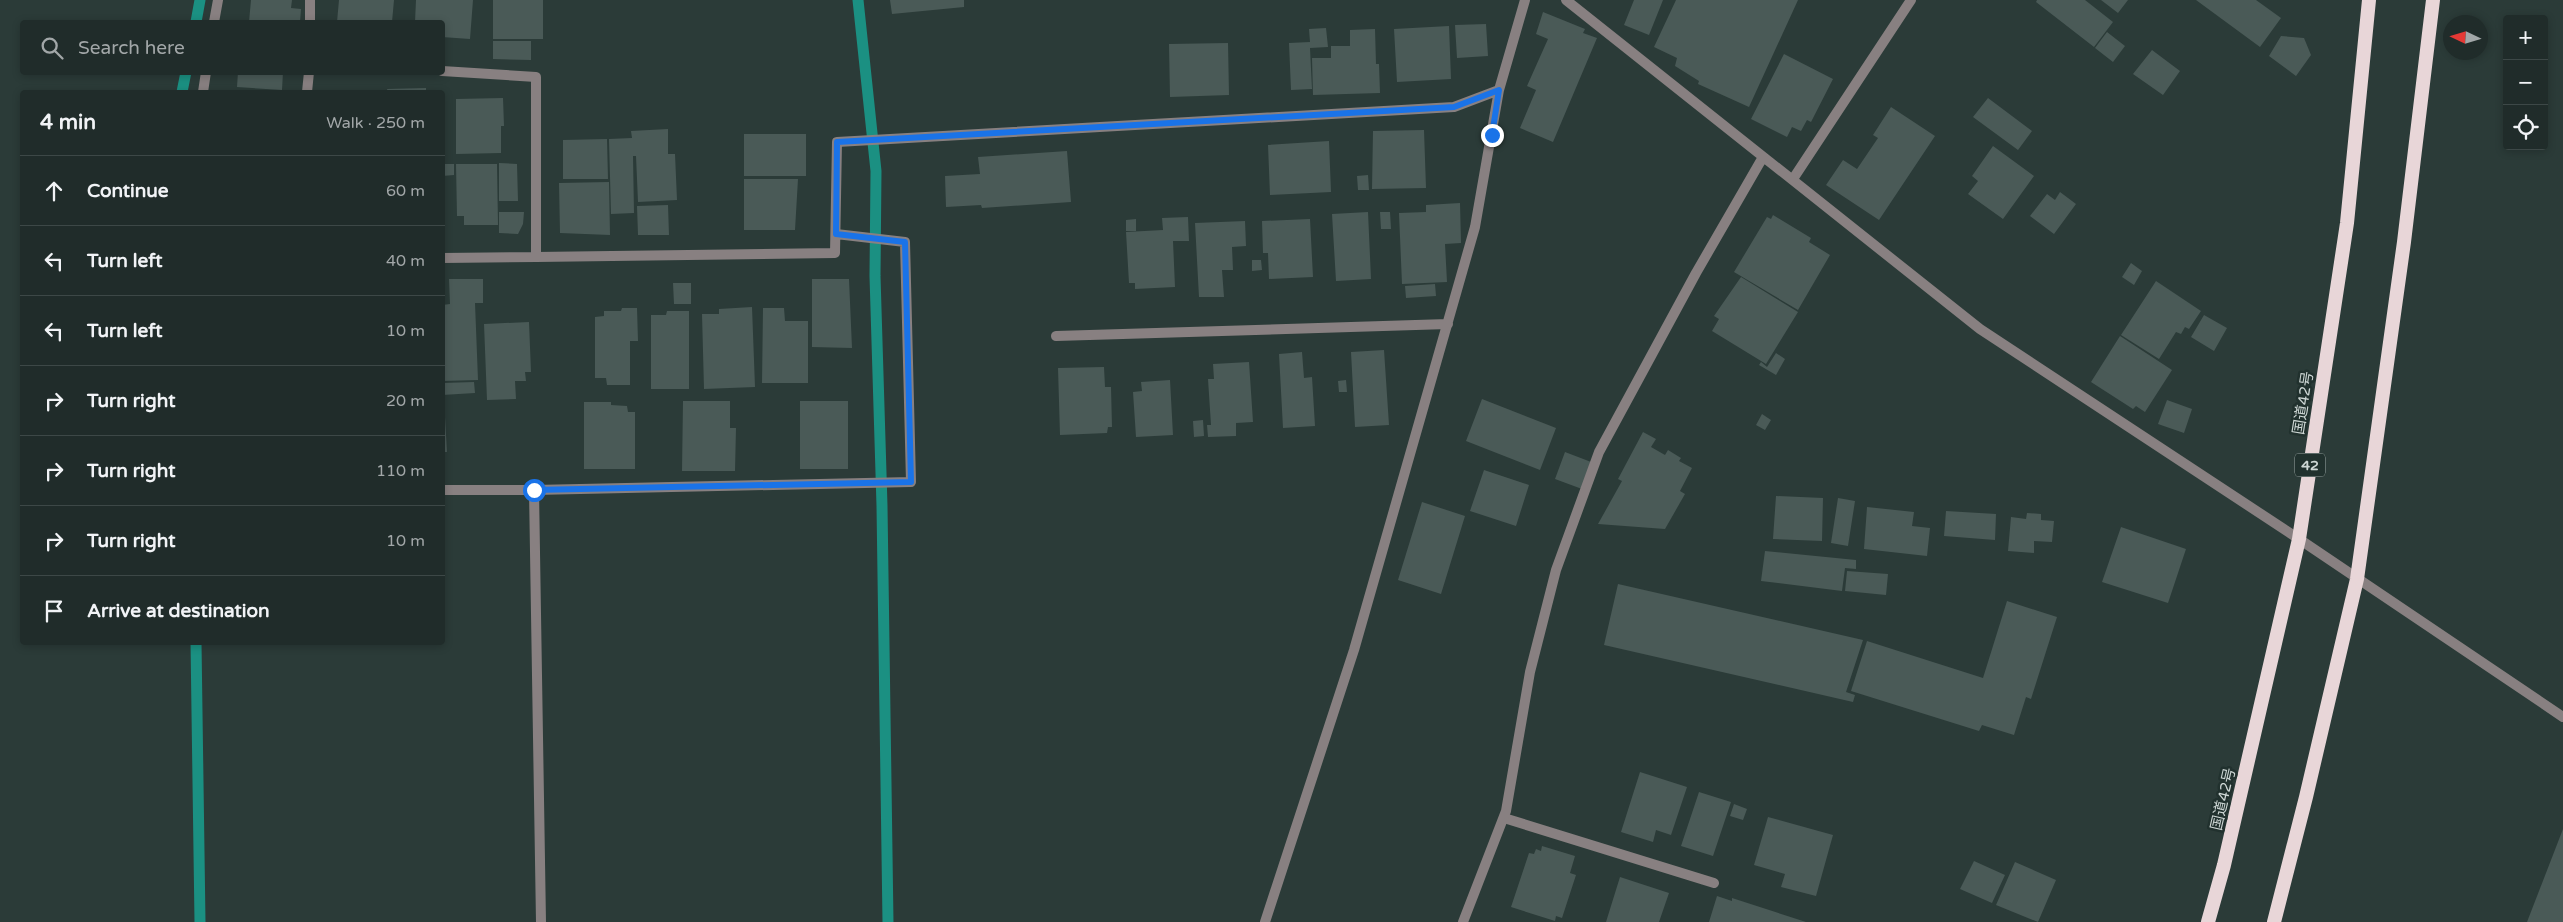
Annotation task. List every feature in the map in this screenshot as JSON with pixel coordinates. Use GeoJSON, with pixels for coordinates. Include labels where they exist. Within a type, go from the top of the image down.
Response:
{"type":"FeatureCollection","features":[{"type":"Feature","properties":{"kind":"highway","name":"国道42号"},"geometry":{"type":"LineString","coordinates":[[2208,922],[2224,865],[2299,539],[2347,223],[2369,0]]}},
{"type":"Feature","properties":{"kind":"highway"},"geometry":{"type":"LineString","coordinates":[[2274,922],[2306,797],[2357,579],[2404,242],[2433,0]]}},
{"type":"Feature","properties":{"kind":"street"},"geometry":{"type":"LineString","coordinates":[[214,20],[218,0]]}},
{"type":"Feature","properties":{"kind":"street"},"geometry":{"type":"LineString","coordinates":[[310,0],[310,20]]}},
{"type":"Feature","properties":{"kind":"street"},"geometry":{"type":"LineString","coordinates":[[1265,922],[1354,650],[1476,227],[1499,90],[1525,0]]}},
{"type":"Feature","properties":{"kind":"street"},"geometry":{"type":"LineString","coordinates":[[1566,0],[1980,329],[2563,716]]}},
{"type":"Feature","properties":{"kind":"street"},"geometry":{"type":"LineString","coordinates":[[1793,179],[1911,0]]}},
{"type":"Feature","properties":{"kind":"street"},"geometry":{"type":"LineString","coordinates":[[445,71],[536,77],[536,257]]}},
{"type":"Feature","properties":{"kind":"street"},"geometry":{"type":"LineString","coordinates":[[202,90],[205,75]]}},
{"type":"Feature","properties":{"kind":"street"},"geometry":{"type":"LineString","coordinates":[[307,90],[309,75]]}},
{"type":"Feature","properties":{"kind":"street"},"geometry":{"type":"LineString","coordinates":[[445,258],[835,252],[837,142],[1454,107],[1499,90]]}},
{"type":"Feature","properties":{"kind":"street"},"geometry":{"type":"LineString","coordinates":[[1464,922],[1504,818],[1530,672],[1556,570],[1599,452],[1696,273],[1763,158]]}},
{"type":"Feature","properties":{"kind":"street"},"geometry":{"type":"LineString","coordinates":[[445,490],[534,490],[911,482],[905,242],[836,234]]}},
{"type":"Feature","properties":{"kind":"street"},"geometry":{"type":"LineString","coordinates":[[1056,336],[1448,324]]}},
{"type":"Feature","properties":{"kind":"street"},"geometry":{"type":"LineString","coordinates":[[534,490],[542,922]]}},
{"type":"Feature","properties":{"kind":"street"},"geometry":{"type":"LineString","coordinates":[[1504,818],[1714,883]]}},
{"type":"Feature","properties":{"kind":"building"},"geometry":{"type":"Polygon","coordinates":[[[251,0],[292,0],[291,8],[301,9],[300,20],[249,20],[251,0]]]}},
{"type":"Feature","properties":{"kind":"building"},"geometry":{"type":"Polygon","coordinates":[[[339,0],[394,0],[392,20],[337,20],[339,0]]]}},
{"type":"Feature","properties":{"kind":"building"},"geometry":{"type":"Polygon","coordinates":[[[416,0],[473,0],[470,39],[445,37],[445,20],[415,20],[416,0]]]}},
{"type":"Feature","properties":{"kind":"building"},"geometry":{"type":"Polygon","coordinates":[[[493,0],[543,0],[543,39],[493,39],[493,0]]]}},
{"type":"Feature","properties":{"kind":"building"},"geometry":{"type":"Polygon","coordinates":[[[890,0],[964,0],[964,7],[892,14],[890,0]]]}},
{"type":"Feature","properties":{"kind":"building"},"geometry":{"type":"Polygon","coordinates":[[[1634,0],[1663,0],[1649,35],[1624,25],[1634,0]]]}},
{"type":"Feature","properties":{"kind":"building"},"geometry":{"type":"Polygon","coordinates":[[[1676,0],[1798,0],[1749,107],[1698,84],[1699,81],[1675,66],[1677,58],[1654,47],[1676,0]]]}},
{"type":"Feature","properties":{"kind":"building"},"geometry":{"type":"Polygon","coordinates":[[[2037,0],[2085,0],[2113,22],[2094,47],[2036,2],[2037,0]]]}},
{"type":"Feature","properties":{"kind":"building"},"geometry":{"type":"Polygon","coordinates":[[[2101,0],[2128,0],[2118,13],[2101,0]]]}},
{"type":"Feature","properties":{"kind":"building"},"geometry":{"type":"Polygon","coordinates":[[[2196,0],[2256,0],[2281,18],[2260,47],[2196,0]]]}},
{"type":"Feature","properties":{"kind":"building"},"geometry":{"type":"Polygon","coordinates":[[[1543,12],[1585,29],[1583,33],[1597,38],[1553,142],[1520,128],[1536,90],[1527,86],[1548,39],[1536,34],[1543,12]]]}},
{"type":"Feature","properties":{"kind":"building"},"geometry":{"type":"Polygon","coordinates":[[[1486,24],[1488,56],[1457,58],[1455,25],[1486,24]]]}},
{"type":"Feature","properties":{"kind":"building"},"geometry":{"type":"Polygon","coordinates":[[[1449,26],[1451,79],[1397,82],[1394,29],[1449,26]]]}},
{"type":"Feature","properties":{"kind":"building"},"geometry":{"type":"Polygon","coordinates":[[[1326,28],[1328,47],[1310,48],[1312,89],[1291,90],[1289,43],[1310,42],[1309,29],[1326,28]]]}},
{"type":"Feature","properties":{"kind":"building"},"geometry":{"type":"Polygon","coordinates":[[[1375,29],[1376,64],[1379,64],[1380,93],[1313,95],[1312,58],[1331,58],[1331,46],[1350,46],[1350,30],[1375,29]]]}},
{"type":"Feature","properties":{"kind":"building"},"geometry":{"type":"Polygon","coordinates":[[[2107,32],[2125,46],[2113,62],[2095,48],[2107,32]]]}},
{"type":"Feature","properties":{"kind":"building"},"geometry":{"type":"Polygon","coordinates":[[[2281,36],[2304,38],[2311,55],[2296,76],[2269,56],[2281,36]]]}},
{"type":"Feature","properties":{"kind":"building"},"geometry":{"type":"Polygon","coordinates":[[[493,41],[531,41],[531,60],[493,59],[493,41]]]}},
{"type":"Feature","properties":{"kind":"building"},"geometry":{"type":"Polygon","coordinates":[[[1228,43],[1229,95],[1170,97],[1169,44],[1228,43]]]}},
{"type":"Feature","properties":{"kind":"building"},"geometry":{"type":"Polygon","coordinates":[[[2152,50],[2180,71],[2163,95],[2133,74],[2152,50]]]}},
{"type":"Feature","properties":{"kind":"building"},"geometry":{"type":"Polygon","coordinates":[[[1784,54],[1833,79],[1811,122],[1807,120],[1801,131],[1792,127],[1787,137],[1751,119],[1784,54]]]}},
{"type":"Feature","properties":{"kind":"building"},"geometry":{"type":"Polygon","coordinates":[[[238,75],[283,75],[282,90],[237,87],[238,75]]]}},
{"type":"Feature","properties":{"kind":"building"},"geometry":{"type":"Polygon","coordinates":[[[426,88],[426,90],[387,90],[426,88]]]}},
{"type":"Feature","properties":{"kind":"building"},"geometry":{"type":"Polygon","coordinates":[[[503,98],[504,126],[501,126],[501,153],[456,154],[456,99],[503,98]]]}},
{"type":"Feature","properties":{"kind":"building"},"geometry":{"type":"Polygon","coordinates":[[[1988,98],[2032,131],[2018,150],[1973,117],[1988,98]]]}},
{"type":"Feature","properties":{"kind":"building"},"geometry":{"type":"Polygon","coordinates":[[[1891,107],[1935,136],[1879,220],[1826,185],[1843,160],[1857,169],[1878,138],[1873,135],[1891,107]]]}},
{"type":"Feature","properties":{"kind":"building"},"geometry":{"type":"Polygon","coordinates":[[[668,129],[668,154],[675,154],[677,200],[638,202],[636,156],[633,156],[634,213],[611,214],[609,139],[632,138],[631,131],[668,129]]]}},
{"type":"Feature","properties":{"kind":"building"},"geometry":{"type":"Polygon","coordinates":[[[1424,130],[1426,188],[1372,189],[1373,131],[1424,130]]]}},
{"type":"Feature","properties":{"kind":"building"},"geometry":{"type":"Polygon","coordinates":[[[744,134],[806,134],[806,176],[744,176],[744,134]]]}},
{"type":"Feature","properties":{"kind":"building"},"geometry":{"type":"Polygon","coordinates":[[[607,139],[608,179],[563,179],[563,140],[607,139]]]}},
{"type":"Feature","properties":{"kind":"building"},"geometry":{"type":"Polygon","coordinates":[[[1329,141],[1331,192],[1270,195],[1268,145],[1329,141]]]}},
{"type":"Feature","properties":{"kind":"building"},"geometry":{"type":"Polygon","coordinates":[[[1993,146],[2034,176],[2003,219],[1968,194],[1978,181],[1972,176],[1993,146]]]}},
{"type":"Feature","properties":{"kind":"building"},"geometry":{"type":"Polygon","coordinates":[[[1067,151],[1071,202],[982,208],[981,205],[946,207],[945,176],[980,174],[978,157],[1067,151]]]}},
{"type":"Feature","properties":{"kind":"building"},"geometry":{"type":"Polygon","coordinates":[[[499,163],[517,164],[518,201],[499,201],[499,163]]]}},
{"type":"Feature","properties":{"kind":"building"},"geometry":{"type":"Polygon","coordinates":[[[445,164],[454,164],[454,175],[445,176],[445,164]]]}},
{"type":"Feature","properties":{"kind":"building"},"geometry":{"type":"Polygon","coordinates":[[[456,164],[497,164],[498,225],[464,225],[464,216],[457,216],[456,164]]]}},
{"type":"Feature","properties":{"kind":"building"},"geometry":{"type":"Polygon","coordinates":[[[1368,175],[1369,190],[1358,190],[1357,176],[1368,175]]]}},
{"type":"Feature","properties":{"kind":"building"},"geometry":{"type":"Polygon","coordinates":[[[744,179],[798,179],[795,230],[744,230],[744,179]]]}},
{"type":"Feature","properties":{"kind":"building"},"geometry":{"type":"Polygon","coordinates":[[[609,182],[610,235],[560,233],[559,183],[609,182]]]}},
{"type":"Feature","properties":{"kind":"building"},"geometry":{"type":"Polygon","coordinates":[[[2060,192],[2076,204],[2054,234],[2030,216],[2047,194],[2055,200],[2060,192]]]}},
{"type":"Feature","properties":{"kind":"building"},"geometry":{"type":"Polygon","coordinates":[[[1460,203],[1461,243],[1445,244],[1447,282],[1402,284],[1399,213],[1426,212],[1426,205],[1460,203]]]}},
{"type":"Feature","properties":{"kind":"building"},"geometry":{"type":"Polygon","coordinates":[[[668,205],[669,235],[638,235],[637,206],[668,205]]]}},
{"type":"Feature","properties":{"kind":"building"},"geometry":{"type":"Polygon","coordinates":[[[499,212],[524,212],[523,224],[518,234],[499,233],[499,212]]]}},
{"type":"Feature","properties":{"kind":"building"},"geometry":{"type":"Polygon","coordinates":[[[1368,212],[1371,279],[1336,281],[1332,214],[1368,212]]]}},
{"type":"Feature","properties":{"kind":"building"},"geometry":{"type":"Polygon","coordinates":[[[1380,212],[1390,212],[1391,229],[1381,229],[1380,212]]]}},
{"type":"Feature","properties":{"kind":"building"},"geometry":{"type":"Polygon","coordinates":[[[1773,215],[1811,238],[1809,242],[1830,255],[1798,310],[1734,272],[1767,217],[1771,219],[1773,215]]]}},
{"type":"Feature","properties":{"kind":"building"},"geometry":{"type":"Polygon","coordinates":[[[1188,217],[1189,241],[1173,241],[1175,287],[1135,289],[1135,283],[1129,283],[1126,232],[1163,230],[1162,218],[1188,217]]]}},
{"type":"Feature","properties":{"kind":"building"},"geometry":{"type":"Polygon","coordinates":[[[1136,219],[1136,231],[1126,231],[1126,220],[1136,219]]]}},
{"type":"Feature","properties":{"kind":"building"},"geometry":{"type":"Polygon","coordinates":[[[1310,219],[1313,277],[1269,279],[1268,253],[1263,253],[1262,221],[1310,219]]]}},
{"type":"Feature","properties":{"kind":"building"},"geometry":{"type":"Polygon","coordinates":[[[1245,221],[1246,246],[1232,247],[1233,270],[1222,270],[1224,297],[1199,297],[1195,223],[1245,221]]]}},
{"type":"Feature","properties":{"kind":"building"},"geometry":{"type":"Polygon","coordinates":[[[1252,260],[1261,260],[1262,270],[1252,271],[1252,260]]]}},
{"type":"Feature","properties":{"kind":"building"},"geometry":{"type":"Polygon","coordinates":[[[2131,263],[2142,271],[2134,285],[2122,277],[2131,263]]]}},
{"type":"Feature","properties":{"kind":"building"},"geometry":{"type":"Polygon","coordinates":[[[1741,277],[1798,312],[1766,364],[1712,331],[1719,319],[1714,316],[1741,277]]]}},
{"type":"Feature","properties":{"kind":"building"},"geometry":{"type":"Polygon","coordinates":[[[449,279],[483,279],[483,303],[475,303],[478,380],[445,381],[445,305],[450,304],[449,279]]]}},
{"type":"Feature","properties":{"kind":"building"},"geometry":{"type":"Polygon","coordinates":[[[812,279],[849,279],[852,348],[812,347],[812,279]]]}},
{"type":"Feature","properties":{"kind":"building"},"geometry":{"type":"Polygon","coordinates":[[[2156,281],[2201,311],[2189,329],[2185,327],[2181,334],[2176,332],[2159,359],[2121,335],[2156,281]]]}},
{"type":"Feature","properties":{"kind":"building"},"geometry":{"type":"Polygon","coordinates":[[[673,283],[691,283],[691,304],[674,304],[673,283]]]}},
{"type":"Feature","properties":{"kind":"building"},"geometry":{"type":"Polygon","coordinates":[[[1435,284],[1436,296],[1406,298],[1405,286],[1435,284]]]}},
{"type":"Feature","properties":{"kind":"building"},"geometry":{"type":"Polygon","coordinates":[[[752,307],[755,387],[704,389],[702,314],[719,314],[719,309],[752,307]]]}},
{"type":"Feature","properties":{"kind":"building"},"geometry":{"type":"Polygon","coordinates":[[[622,308],[637,308],[638,341],[630,341],[630,385],[607,385],[606,378],[595,378],[595,317],[604,316],[604,311],[621,311],[622,308]]]}},
{"type":"Feature","properties":{"kind":"building"},"geometry":{"type":"Polygon","coordinates":[[[763,308],[784,308],[785,321],[808,321],[808,383],[762,383],[763,308]]]}},
{"type":"Feature","properties":{"kind":"building"},"geometry":{"type":"Polygon","coordinates":[[[667,311],[689,311],[689,389],[651,389],[651,315],[666,315],[667,311]]]}},
{"type":"Feature","properties":{"kind":"building"},"geometry":{"type":"Polygon","coordinates":[[[2204,315],[2227,328],[2214,351],[2191,337],[2204,315]]]}},
{"type":"Feature","properties":{"kind":"building"},"geometry":{"type":"Polygon","coordinates":[[[529,322],[531,372],[525,372],[526,381],[515,381],[516,399],[487,400],[484,324],[529,322]]]}},
{"type":"Feature","properties":{"kind":"building"},"geometry":{"type":"Polygon","coordinates":[[[2120,336],[2172,370],[2145,412],[2136,406],[2133,409],[2091,382],[2120,336]]]}},
{"type":"Feature","properties":{"kind":"building"},"geometry":{"type":"Polygon","coordinates":[[[1384,350],[1389,425],[1355,427],[1351,352],[1384,350]]]}},
{"type":"Feature","properties":{"kind":"building"},"geometry":{"type":"Polygon","coordinates":[[[1302,352],[1304,378],[1312,377],[1315,426],[1283,428],[1279,354],[1302,352]]]}},
{"type":"Feature","properties":{"kind":"building"},"geometry":{"type":"Polygon","coordinates":[[[1776,353],[1785,359],[1776,375],[1759,365],[1761,362],[1767,367],[1776,353]]]}},
{"type":"Feature","properties":{"kind":"building"},"geometry":{"type":"Polygon","coordinates":[[[1249,362],[1253,422],[1236,423],[1236,436],[1208,437],[1207,425],[1211,425],[1208,379],[1214,379],[1213,364],[1249,362]]]}},
{"type":"Feature","properties":{"kind":"building"},"geometry":{"type":"Polygon","coordinates":[[[1104,367],[1105,387],[1111,387],[1112,427],[1108,427],[1107,433],[1060,435],[1058,368],[1104,367]]]}},
{"type":"Feature","properties":{"kind":"building"},"geometry":{"type":"Polygon","coordinates":[[[1170,380],[1173,435],[1136,437],[1133,392],[1142,391],[1141,382],[1170,380]]]}},
{"type":"Feature","properties":{"kind":"building"},"geometry":{"type":"Polygon","coordinates":[[[1346,380],[1347,392],[1339,392],[1338,381],[1346,380]]]}},
{"type":"Feature","properties":{"kind":"building"},"geometry":{"type":"Polygon","coordinates":[[[474,382],[475,393],[445,395],[445,383],[474,382]]]}},
{"type":"Feature","properties":{"kind":"building"},"geometry":{"type":"Polygon","coordinates":[[[1482,399],[1556,428],[1540,470],[1466,441],[1482,399]]]}},
{"type":"Feature","properties":{"kind":"building"},"geometry":{"type":"Polygon","coordinates":[[[2167,400],[2192,409],[2184,433],[2158,424],[2167,400]]]}},
{"type":"Feature","properties":{"kind":"building"},"geometry":{"type":"Polygon","coordinates":[[[683,401],[730,401],[730,428],[736,428],[735,471],[682,471],[683,401]]]}},
{"type":"Feature","properties":{"kind":"building"},"geometry":{"type":"Polygon","coordinates":[[[800,401],[848,401],[848,469],[800,469],[800,401]]]}},
{"type":"Feature","properties":{"kind":"building"},"geometry":{"type":"Polygon","coordinates":[[[584,402],[611,402],[611,405],[627,406],[628,412],[635,412],[635,469],[584,469],[584,402]]]}},
{"type":"Feature","properties":{"kind":"building"},"geometry":{"type":"Polygon","coordinates":[[[1762,414],[1771,420],[1765,430],[1756,425],[1762,414]]]}},
{"type":"Feature","properties":{"kind":"building"},"geometry":{"type":"Polygon","coordinates":[[[445,417],[447,452],[445,452],[445,417]]]}},
{"type":"Feature","properties":{"kind":"building"},"geometry":{"type":"Polygon","coordinates":[[[1203,420],[1204,436],[1194,437],[1193,421],[1203,420]]]}},
{"type":"Feature","properties":{"kind":"building"},"geometry":{"type":"Polygon","coordinates":[[[1643,432],[1656,439],[1651,447],[1665,455],[1668,450],[1681,458],[1679,461],[1692,468],[1680,491],[1685,494],[1665,529],[1598,524],[1622,481],[1618,479],[1643,432]]]}},
{"type":"Feature","properties":{"kind":"building"},"geometry":{"type":"Polygon","coordinates":[[[1565,452],[1599,465],[1582,489],[1555,479],[1565,452]]]}},
{"type":"Feature","properties":{"kind":"building"},"geometry":{"type":"Polygon","coordinates":[[[1484,470],[1529,485],[1516,526],[1470,511],[1484,470]]]}},
{"type":"Feature","properties":{"kind":"building"},"geometry":{"type":"Polygon","coordinates":[[[1776,496],[1823,498],[1822,541],[1773,539],[1776,496]]]}},
{"type":"Feature","properties":{"kind":"building"},"geometry":{"type":"Polygon","coordinates":[[[1838,498],[1855,501],[1848,546],[1831,543],[1838,498]]]}},
{"type":"Feature","properties":{"kind":"building"},"geometry":{"type":"Polygon","coordinates":[[[1422,502],[1465,516],[1441,594],[1398,580],[1422,502]]]}},
{"type":"Feature","properties":{"kind":"building"},"geometry":{"type":"Polygon","coordinates":[[[1867,507],[1914,512],[1912,526],[1930,528],[1927,556],[1864,549],[1867,507]]]}},
{"type":"Feature","properties":{"kind":"building"},"geometry":{"type":"Polygon","coordinates":[[[1946,511],[1996,514],[1995,540],[1944,536],[1946,511]]]}},
{"type":"Feature","properties":{"kind":"building"},"geometry":{"type":"Polygon","coordinates":[[[2027,513],[2041,514],[2041,520],[2054,521],[2052,542],[2034,541],[2034,553],[2008,551],[2011,517],[2026,519],[2027,513]]]}},
{"type":"Feature","properties":{"kind":"building"},"geometry":{"type":"Polygon","coordinates":[[[2121,527],[2186,549],[2168,603],[2102,582],[2121,527]]]}},
{"type":"Feature","properties":{"kind":"building"},"geometry":{"type":"Polygon","coordinates":[[[1765,551],[1856,560],[1856,569],[1845,568],[1842,591],[1761,581],[1765,551]]]}},
{"type":"Feature","properties":{"kind":"building"},"geometry":{"type":"Polygon","coordinates":[[[1847,571],[1888,574],[1886,595],[1845,591],[1847,571]]]}},
{"type":"Feature","properties":{"kind":"building"},"geometry":{"type":"Polygon","coordinates":[[[1618,584],[1863,640],[1846,692],[1855,695],[1853,702],[1604,645],[1618,584]]]}},
{"type":"Feature","properties":{"kind":"building"},"geometry":{"type":"Polygon","coordinates":[[[2007,601],[2057,617],[2031,699],[2026,697],[2014,735],[1982,725],[1979,731],[1851,691],[1867,641],[1983,678],[2007,601]]]}},
{"type":"Feature","properties":{"kind":"building"},"geometry":{"type":"Polygon","coordinates":[[[1640,772],[1687,787],[1671,835],[1656,830],[1653,842],[1621,832],[1640,772]]]}},
{"type":"Feature","properties":{"kind":"building"},"geometry":{"type":"Polygon","coordinates":[[[1699,792],[1731,802],[1713,856],[1681,846],[1699,792]]]}},
{"type":"Feature","properties":{"kind":"building"},"geometry":{"type":"Polygon","coordinates":[[[1734,804],[1747,809],[1743,820],[1730,816],[1734,804]]]}},
{"type":"Feature","properties":{"kind":"building"},"geometry":{"type":"Polygon","coordinates":[[[1768,817],[1833,835],[1816,896],[1781,887],[1785,874],[1754,865],[1768,817]]]}},
{"type":"Feature","properties":{"kind":"building"},"geometry":{"type":"Polygon","coordinates":[[[2563,829],[2563,922],[2527,922],[2563,829]]]}},
{"type":"Feature","properties":{"kind":"building"},"geometry":{"type":"Polygon","coordinates":[[[1542,846],[1575,856],[1570,873],[1576,875],[1562,918],[1556,916],[1555,921],[1511,907],[1529,853],[1534,854],[1536,849],[1541,851],[1542,846]]]}},
{"type":"Feature","properties":{"kind":"building"},"geometry":{"type":"Polygon","coordinates":[[[1974,861],[2005,875],[1992,903],[1960,889],[1974,861]]]}},
{"type":"Feature","properties":{"kind":"building"},"geometry":{"type":"Polygon","coordinates":[[[2015,862],[2056,880],[2038,922],[1996,905],[2015,862]]]}},
{"type":"Feature","properties":{"kind":"building"},"geometry":{"type":"Polygon","coordinates":[[[1620,877],[1669,893],[1659,922],[1606,922],[1620,877]]]}},
{"type":"Feature","properties":{"kind":"building"},"geometry":{"type":"Polygon","coordinates":[[[1717,896],[1732,901],[1732,898],[1806,922],[1709,922],[1717,896]]]}},
{"type":"Feature","properties":{"kind":"waterway"},"geometry":{"type":"LineString","coordinates":[[196,20],[200,0]]}},
{"type":"Feature","properties":{"kind":"waterway"},"geometry":{"type":"LineString","coordinates":[[858,0],[876,171],[875,276],[882,506],[888,922]]}},
{"type":"Feature","properties":{"kind":"waterway"},"geometry":{"type":"LineString","coordinates":[[182,90],[185,75]]}},
{"type":"Feature","properties":{"kind":"waterway"},"geometry":{"type":"LineString","coordinates":[[196,645],[200,922]]}},
{"type":"Feature","properties":{"kind":"route"},"geometry":{"type":"LineString","coordinates":[[534,490],[911,482],[905,242],[836,234],[837,142],[1454,107],[1499,90],[1492,135]]}}]}
